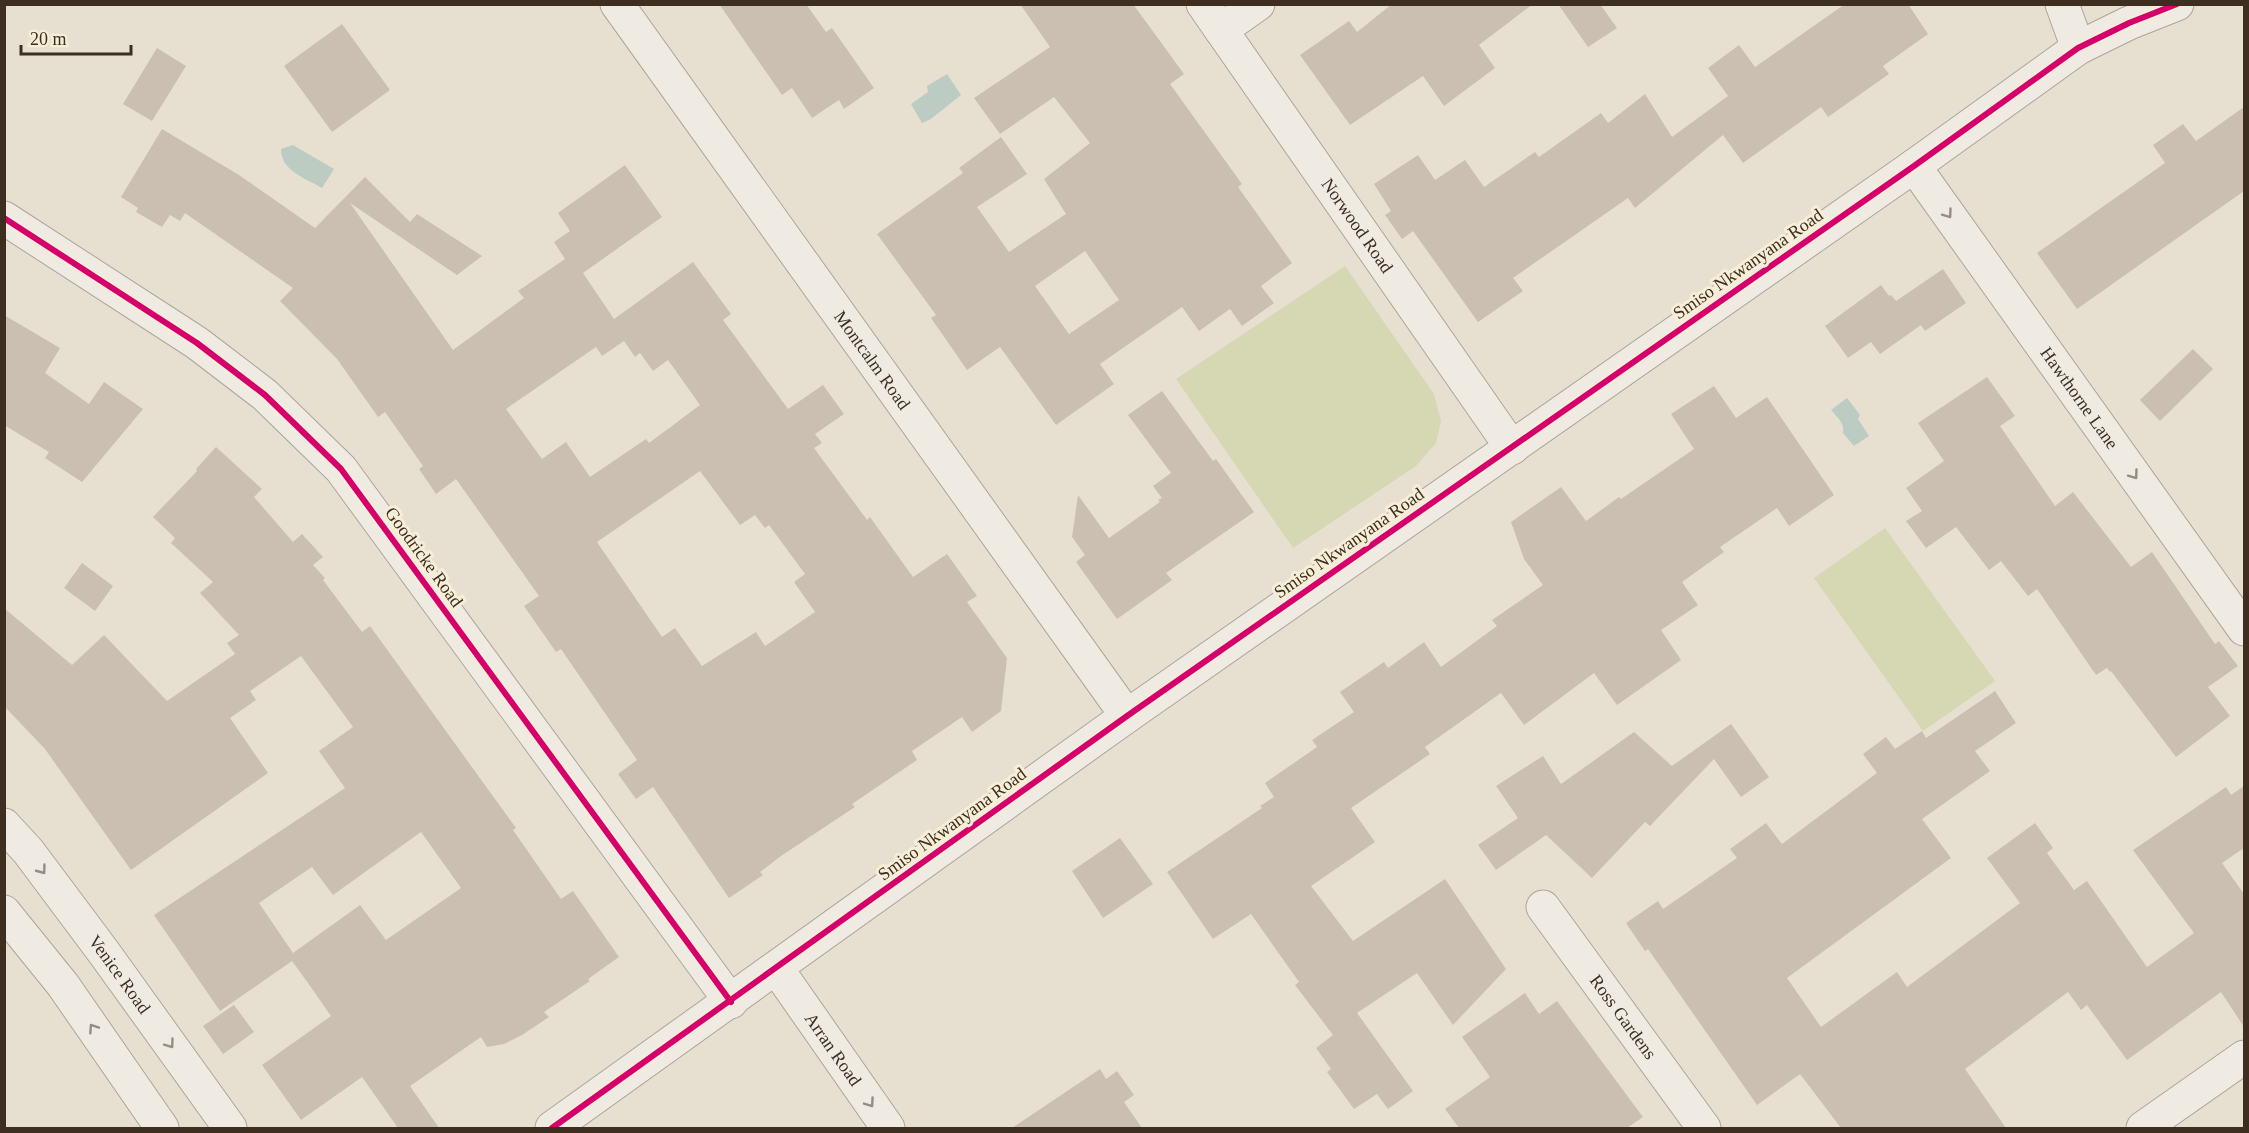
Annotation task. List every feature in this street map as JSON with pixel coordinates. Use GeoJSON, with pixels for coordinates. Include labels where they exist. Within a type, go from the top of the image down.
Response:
{"type":"FeatureCollection","features":[{"type":"Feature","properties":{"kind":"street","name":"Montcalm Road"},"geometry":{"type":"LineString","coordinates":[[617,4],[1127,716]]}},
{"type":"Feature","properties":{"kind":"street"},"geometry":{"type":"LineString","coordinates":[[1212,17],[1258,4]]}},
{"type":"Feature","properties":{"kind":"street"},"geometry":{"type":"LineString","coordinates":[[2062,4],[2078,48]]}},
{"type":"Feature","properties":{"kind":"street","name":"Smiso Nkwanyana Road"},"geometry":{"type":"LineString","coordinates":[[552,1128],[731,1002],[1127,716],[1914,166],[2078,48],[2129,23],[2177,4]]}},
{"type":"Feature","properties":{"kind":"street","name":"Norwood Road"},"geometry":{"type":"LineString","coordinates":[[1212,17],[1512,448]]}},
{"type":"Feature","properties":{"kind":"street","name":"Hawthorne Lane"},"geometry":{"type":"LineString","coordinates":[[1914,166],[2244,629]]}},
{"type":"Feature","properties":{"kind":"street","name":"Goodricke Road"},"geometry":{"type":"LineString","coordinates":[[4,218],[196,343],[265,395],[341,469],[731,1002]]}},
{"type":"Feature","properties":{"kind":"street","name":"Venice Road"},"geometry":{"type":"LineString","coordinates":[[4,825],[28,851],[105,954],[230,1128]]}},
{"type":"Feature","properties":{"kind":"street","name":"Ross Gardens"},"geometry":{"type":"LineString","coordinates":[[1543,907],[1704,1128]]}},
{"type":"Feature","properties":{"kind":"street"},"geometry":{"type":"LineString","coordinates":[[4,912],[63,985],[162,1128]]}},
{"type":"Feature","properties":{"kind":"street"},"geometry":{"type":"LineString","coordinates":[[63,985],[105,954]]}},
{"type":"Feature","properties":{"kind":"street","name":"Arran Road"},"geometry":{"type":"LineString","coordinates":[[777,969],[888,1128]]}},
{"type":"Feature","properties":{"kind":"street"},"geometry":{"type":"LineString","coordinates":[[2143,1128],[2244,1057]]}},
{"type":"Feature","properties":{"kind":"green space"},"geometry":{"type":"Polygon","coordinates":[[[1345,266],[1434,394],[1441,421],[1436,443],[1416,466],[1293,548],[1176,379],[1345,266]]]}},
{"type":"Feature","properties":{"kind":"green space"},"geometry":{"type":"Polygon","coordinates":[[[1885,528],[1995,681],[1923,731],[1814,578],[1885,528]]]}},
{"type":"Feature","properties":{"kind":"shaded area"},"geometry":{"type":"Polygon","coordinates":[[[947,74],[961,95],[931,119],[922,123],[911,104],[928,92],[927,86],[947,74]]]}},
{"type":"Feature","properties":{"kind":"shaded area"},"geometry":{"type":"Polygon","coordinates":[[[293,145],[334,169],[322,188],[295,173],[285,163],[281,149],[293,145]]]}},
{"type":"Feature","properties":{"kind":"shaded area"},"geometry":{"type":"Polygon","coordinates":[[[1847,398],[1860,415],[1858,419],[1869,436],[1854,446],[1843,433],[1842,423],[1831,410],[1847,398]]]}},
{"type":"Feature","properties":{"kind":"building"},"geometry":{"type":"Polygon","coordinates":[[[719,4],[806,4],[826,32],[832,28],[874,88],[844,109],[839,100],[812,118],[792,88],[782,95],[719,4]]]}},
{"type":"Feature","properties":{"kind":"building"},"geometry":{"type":"Polygon","coordinates":[[[1020,4],[1133,4],[1184,74],[1170,84],[1242,184],[1238,187],[1292,263],[1261,286],[1274,303],[1242,326],[1230,309],[1199,331],[1182,307],[1100,364],[1114,384],[1056,425],[1000,347],[967,370],[931,318],[936,315],[877,234],[963,173],[959,168],[1001,137],[1027,174],[977,207],[1009,252],[1066,214],[1044,179],[1090,143],[1054,97],[1000,134],[974,98],[1050,47],[1020,4]],[[1085,251],[1035,286],[1069,334],[1119,300],[1085,251]]]}},
{"type":"Feature","properties":{"kind":"building"},"geometry":{"type":"Polygon","coordinates":[[[1392,4],[1533,4],[1479,45],[1495,68],[1444,106],[1423,76],[1350,125],[1300,55],[1349,21],[1357,32],[1392,4]]]}},
{"type":"Feature","properties":{"kind":"building"},"geometry":{"type":"Polygon","coordinates":[[[1558,4],[1600,4],[1617,28],[1588,47],[1558,4]]]}},
{"type":"Feature","properties":{"kind":"building"},"geometry":{"type":"Polygon","coordinates":[[[1845,4],[1908,4],[1928,34],[1883,66],[1889,74],[1828,117],[1821,107],[1743,163],[1723,135],[1635,208],[1628,198],[1513,278],[1523,291],[1478,322],[1413,231],[1402,239],[1385,215],[1391,211],[1374,184],[1418,155],[1435,180],[1465,160],[1484,187],[1535,152],[1539,157],[1601,113],[1608,123],[1645,94],[1672,137],[1728,96],[1708,68],[1739,45],[1755,67],[1845,4]]]}},
{"type":"Feature","properties":{"kind":"building"},"geometry":{"type":"Polygon","coordinates":[[[342,24],[390,90],[332,132],[284,66],[342,24]]]}},
{"type":"Feature","properties":{"kind":"building"},"geometry":{"type":"Polygon","coordinates":[[[157,48],[186,66],[152,121],[123,104],[157,48]]]}},
{"type":"Feature","properties":{"kind":"building"},"geometry":{"type":"Polygon","coordinates":[[[2244,107],[2244,191],[2077,309],[2037,253],[2165,163],[2153,145],[2183,124],[2196,141],[2244,107]]]}},
{"type":"Feature","properties":{"kind":"building"},"geometry":{"type":"Polygon","coordinates":[[[162,129],[239,175],[315,228],[365,177],[410,222],[417,214],[482,256],[457,275],[350,203],[453,350],[524,298],[518,291],[565,259],[554,242],[570,231],[558,213],[625,165],[662,217],[583,273],[614,319],[693,262],[731,314],[723,320],[788,409],[823,385],[844,414],[815,434],[822,443],[814,448],[867,520],[870,517],[913,577],[947,554],[977,596],[967,602],[1007,658],[1001,711],[972,732],[962,717],[912,751],[917,760],[852,804],[855,807],[781,856],[760,872],[763,875],[729,898],[653,787],[636,799],[618,774],[637,760],[561,649],[556,652],[524,606],[539,596],[456,479],[436,494],[419,469],[423,466],[385,412],[378,417],[337,359],[280,301],[293,288],[185,213],[180,221],[170,215],[162,227],[136,212],[138,208],[121,197],[162,129]],[[624,341],[602,356],[596,347],[506,409],[542,459],[566,442],[590,477],[646,439],[649,443],[700,405],[668,360],[653,371],[640,353],[635,357],[624,341]],[[700,471],[597,542],[662,637],[675,628],[702,666],[756,632],[765,646],[815,612],[794,582],[805,574],[769,525],[765,528],[755,515],[740,525],[700,471]]]}},
{"type":"Feature","properties":{"kind":"building"},"geometry":{"type":"Polygon","coordinates":[[[1943,269],[1966,303],[1925,331],[1921,325],[1880,354],[1871,342],[1848,358],[1825,326],[1881,285],[1896,301],[1943,269]]]}},
{"type":"Feature","properties":{"kind":"building"},"geometry":{"type":"Polygon","coordinates":[[[4,315],[60,348],[45,373],[89,404],[104,382],[143,409],[82,482],[45,458],[49,452],[4,425],[4,315]]]}},
{"type":"Feature","properties":{"kind":"building"},"geometry":{"type":"Polygon","coordinates":[[[2193,349],[2213,369],[2160,421],[2140,400],[2193,349]]]}},
{"type":"Feature","properties":{"kind":"building"},"geometry":{"type":"Polygon","coordinates":[[[1987,377],[2015,416],[2000,426],[2055,506],[2073,492],[2131,567],[2152,552],[2215,644],[2219,641],[2238,666],[2208,687],[2230,716],[2176,757],[2111,671],[2107,668],[2096,675],[2037,589],[2028,596],[2001,561],[1989,570],[1956,527],[1926,548],[1906,521],[1922,511],[1906,488],[1944,461],[1918,423],[1987,377]]]}},
{"type":"Feature","properties":{"kind":"building"},"geometry":{"type":"Polygon","coordinates":[[[1714,386],[1736,418],[1767,397],[1834,495],[1789,526],[1777,508],[1720,547],[1724,552],[1682,582],[1698,605],[1661,630],[1681,660],[1617,705],[1594,673],[1524,725],[1501,693],[1425,747],[1430,754],[1351,808],[1375,842],[1311,886],[1353,941],[1445,879],[1506,969],[1453,1025],[1417,973],[1357,1013],[1413,1091],[1388,1109],[1377,1094],[1354,1109],[1327,1072],[1331,1069],[1316,1048],[1333,1035],[1295,985],[1299,982],[1251,914],[1213,939],[1167,872],[1262,808],[1260,806],[1274,797],[1265,783],[1317,747],[1312,740],[1354,712],[1340,692],[1384,662],[1388,668],[1424,642],[1441,667],[1497,626],[1492,620],[1543,585],[1524,559],[1511,522],[1561,487],[1586,521],[1619,497],[1621,499],[1694,449],[1671,414],[1714,386]]]}},
{"type":"Feature","properties":{"kind":"building"},"geometry":{"type":"Polygon","coordinates":[[[1162,391],[1213,461],[1216,459],[1254,512],[1166,573],[1172,580],[1117,619],[1076,562],[1085,555],[1072,537],[1078,495],[1109,538],[1160,502],[1158,500],[1162,498],[1153,486],[1171,473],[1128,415],[1162,391]]]}},
{"type":"Feature","properties":{"kind":"building"},"geometry":{"type":"Polygon","coordinates":[[[216,447],[262,489],[254,497],[293,542],[302,534],[323,557],[313,565],[325,578],[323,580],[362,632],[370,626],[516,828],[513,830],[561,899],[573,891],[619,957],[588,979],[590,981],[544,1012],[549,1017],[522,1035],[504,1044],[487,1047],[481,1037],[410,1086],[439,1128],[398,1128],[362,1077],[301,1120],[262,1065],[331,1016],[308,983],[292,961],[220,1011],[154,915],[345,788],[319,751],[353,727],[301,656],[250,691],[256,700],[230,718],[268,773],[131,870],[45,749],[4,706],[4,608],[72,665],[104,635],[167,701],[235,654],[227,643],[239,635],[200,593],[213,582],[171,543],[175,538],[153,517],[197,471],[196,469],[216,447]],[[421,832],[333,895],[312,867],[259,903],[293,953],[360,905],[386,940],[461,888],[421,832]]]}},
{"type":"Feature","properties":{"kind":"building"},"geometry":{"type":"Polygon","coordinates":[[[82,563],[113,586],[95,611],[64,588],[82,563]]]}},
{"type":"Feature","properties":{"kind":"building"},"geometry":{"type":"Polygon","coordinates":[[[1995,691],[2016,723],[1975,751],[1990,771],[1922,819],[1951,858],[1787,978],[1821,1027],[1897,972],[1907,987],[2020,903],[1987,858],[2035,823],[2053,848],[2047,853],[2074,890],[2087,881],[2147,967],[2194,933],[2133,850],[2226,787],[2231,795],[2244,786],[2244,848],[2222,863],[2244,894],[2244,1027],[2221,992],[2127,1060],[2087,1005],[2081,1010],[2068,992],[1965,1069],[2006,1128],[1841,1128],[1800,1074],[1757,1105],[1648,949],[1645,951],[1626,923],[1658,901],[1663,909],[1737,858],[1730,849],[1766,823],[1782,844],[1877,773],[1863,754],[1886,737],[1895,749],[1922,731],[1926,738],[1995,691]]]}},
{"type":"Feature","properties":{"kind":"building"},"geometry":{"type":"Polygon","coordinates":[[[1731,724],[1769,777],[1741,797],[1714,759],[1650,826],[1645,822],[1592,878],[1546,835],[1496,870],[1478,845],[1518,818],[1496,786],[1543,756],[1561,784],[1634,732],[1672,766],[1731,724]]]}},
{"type":"Feature","properties":{"kind":"building"},"geometry":{"type":"Polygon","coordinates":[[[1120,838],[1153,884],[1103,918],[1072,871],[1120,838]]]}},
{"type":"Feature","properties":{"kind":"building"},"geometry":{"type":"Polygon","coordinates":[[[1525,993],[1539,1014],[1557,1001],[1643,1117],[1627,1128],[1459,1128],[1445,1109],[1490,1077],[1462,1037],[1525,993]]]}},
{"type":"Feature","properties":{"kind":"building"},"geometry":{"type":"Polygon","coordinates":[[[234,1005],[254,1032],[223,1054],[203,1026],[234,1005]]]}},
{"type":"Feature","properties":{"kind":"building"},"geometry":{"type":"Polygon","coordinates":[[[1100,1069],[1106,1079],[1117,1071],[1134,1095],[1124,1102],[1142,1128],[1012,1128],[1100,1069]]]}},
{"type":"Feature","properties":{"kind":"cycle path"},"geometry":{"type":"LineString","coordinates":[[552,1128],[1127,716],[1914,166],[2078,48],[2129,23],[2177,4]]}},
{"type":"Feature","properties":{"kind":"cycle path"},"geometry":{"type":"LineString","coordinates":[[4,218],[197,343],[265,395],[341,469],[731,1002]]}}]}
